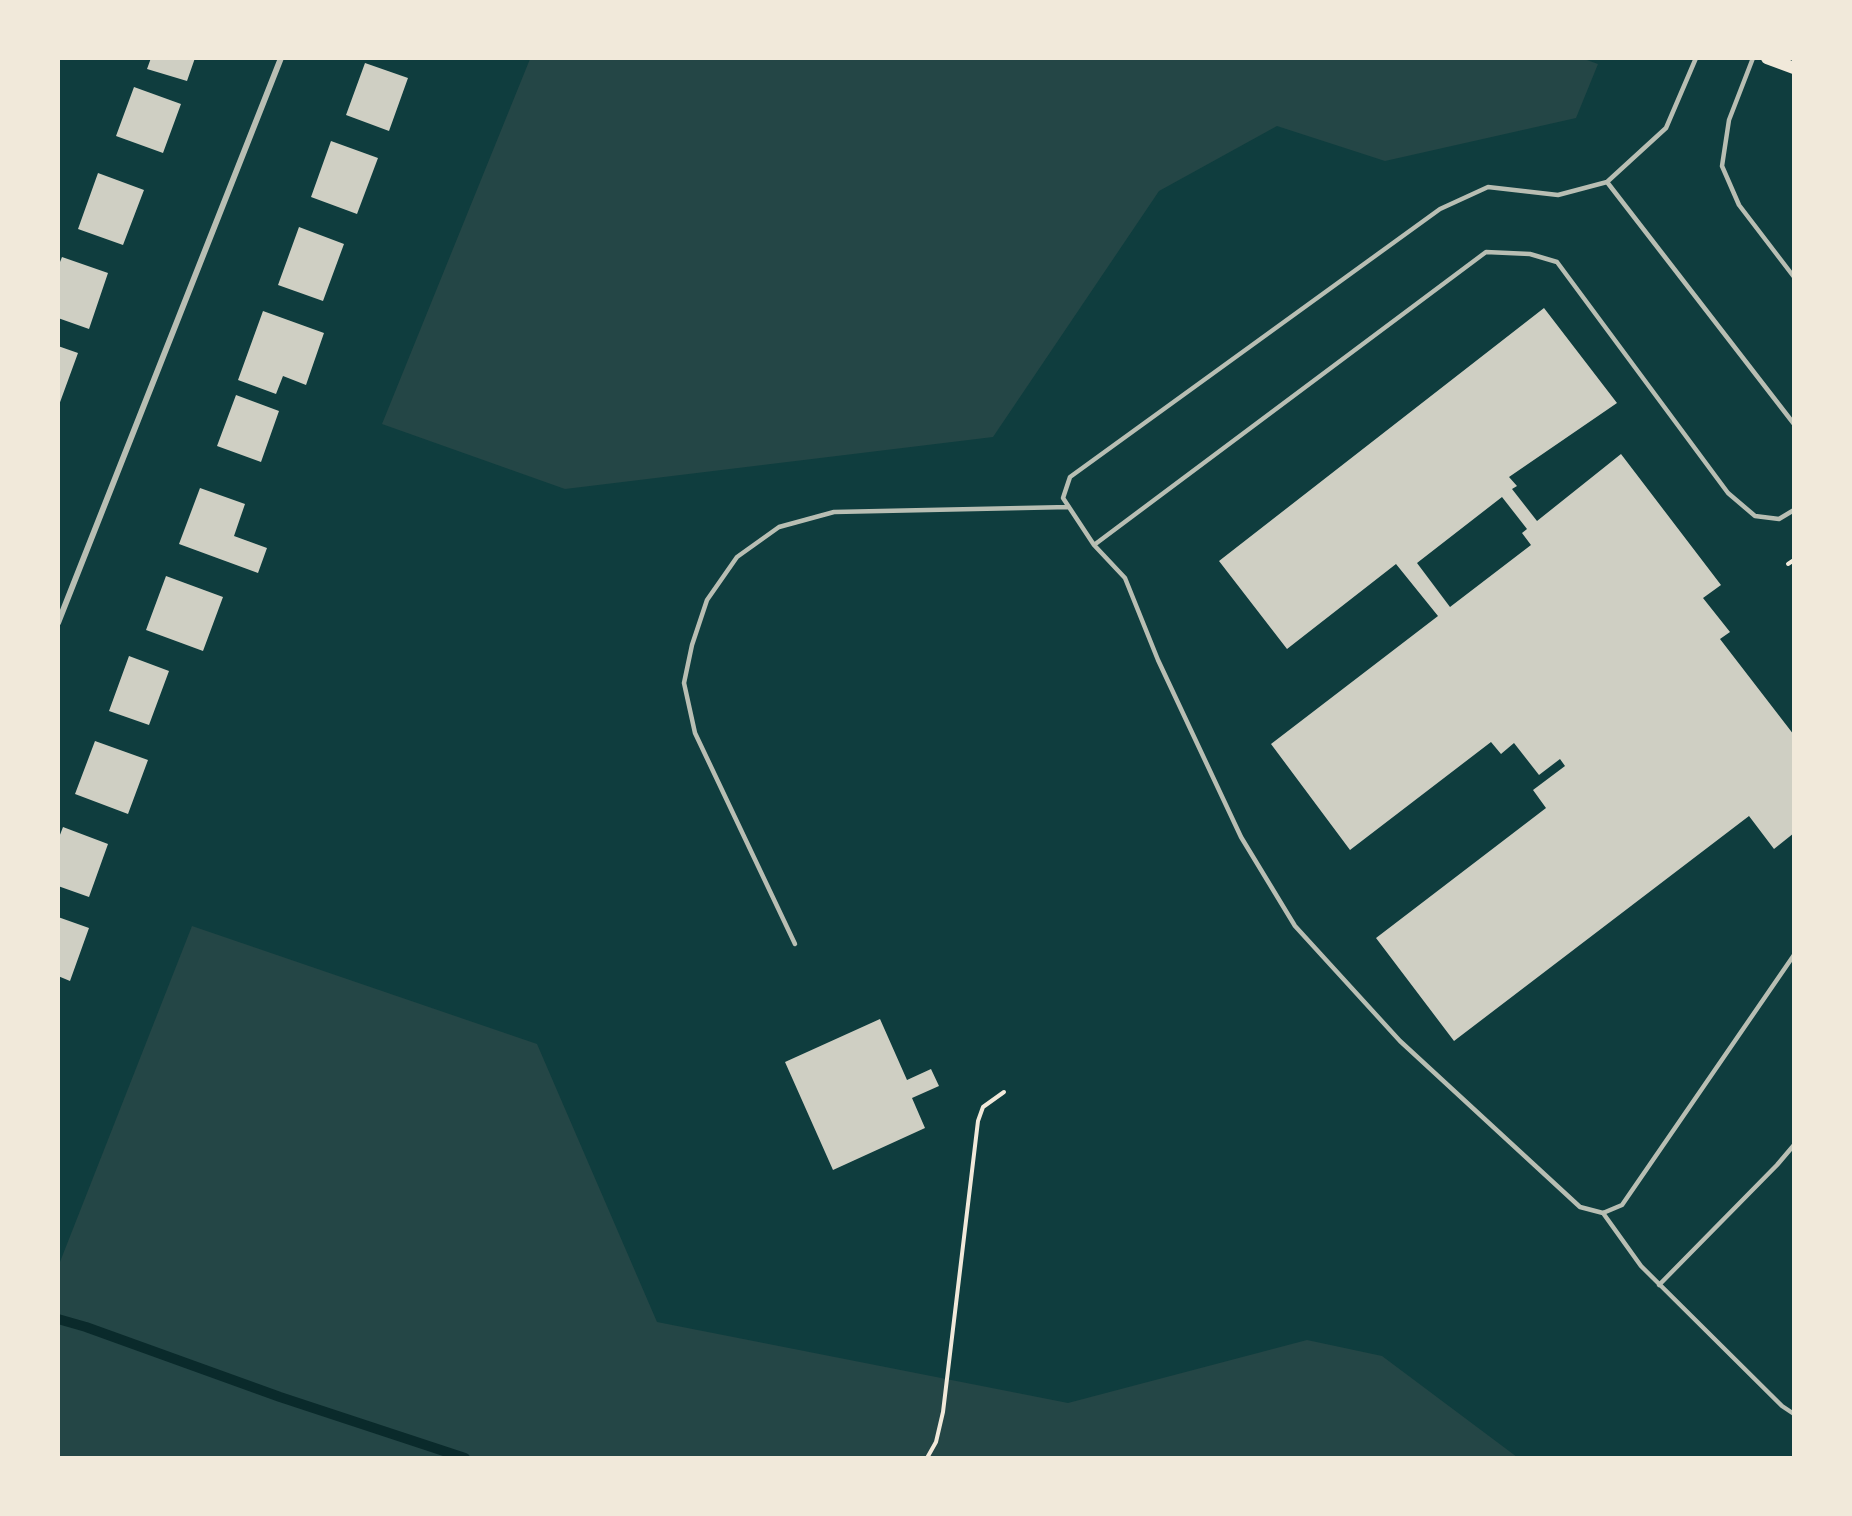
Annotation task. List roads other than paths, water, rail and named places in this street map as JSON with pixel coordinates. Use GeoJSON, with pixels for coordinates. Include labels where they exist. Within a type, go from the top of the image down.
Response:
{"type":"FeatureCollection","features":[{"type":"Feature","properties":{"kind":"main road"},"geometry":{"type":"LineString","coordinates":[[1767,58],[1794,68]]}},
{"type":"Feature","properties":{"kind":"street"},"geometry":{"type":"LineString","coordinates":[[58,623],[281,58]]}},
{"type":"Feature","properties":{"kind":"lane"},"geometry":{"type":"LineString","coordinates":[[1696,58],[1666,128],[1607,182],[1558,195],[1488,187],[1440,209],[1070,477],[1063,498],[1094,545],[1125,578],[1158,660],[1241,837],[1295,926],[1400,1041],[1580,1207],[1603,1213],[1622,1205],[1794,955]]}},
{"type":"Feature","properties":{"kind":"lane"},"geometry":{"type":"LineString","coordinates":[[1753,58],[1729,120],[1722,166],[1739,205],[1794,276]]}},
{"type":"Feature","properties":{"kind":"lane"},"geometry":{"type":"LineString","coordinates":[[1607,182],[1794,424]]}},
{"type":"Feature","properties":{"kind":"lane"},"geometry":{"type":"LineString","coordinates":[[1094,545],[1486,252],[1530,254],[1557,262],[1728,493],[1755,516],[1779,519],[1794,510]]}},
{"type":"Feature","properties":{"kind":"lane"},"geometry":{"type":"LineString","coordinates":[[795,944],[695,733],[684,683],[692,645],[707,600],[737,557],[779,526],[834,512],[1069,507]]}},
{"type":"Feature","properties":{"kind":"lane"},"geometry":{"type":"LineString","coordinates":[[1659,1285],[1777,1166],[1794,1145]]}},
{"type":"Feature","properties":{"kind":"lane"},"geometry":{"type":"LineString","coordinates":[[1603,1213],[1641,1266],[1659,1285],[1782,1406],[1794,1413]]}},
{"type":"Feature","properties":{"kind":"waterway"},"geometry":{"type":"LineString","coordinates":[[58,1319],[280,1397],[465,1458]]}}]}
